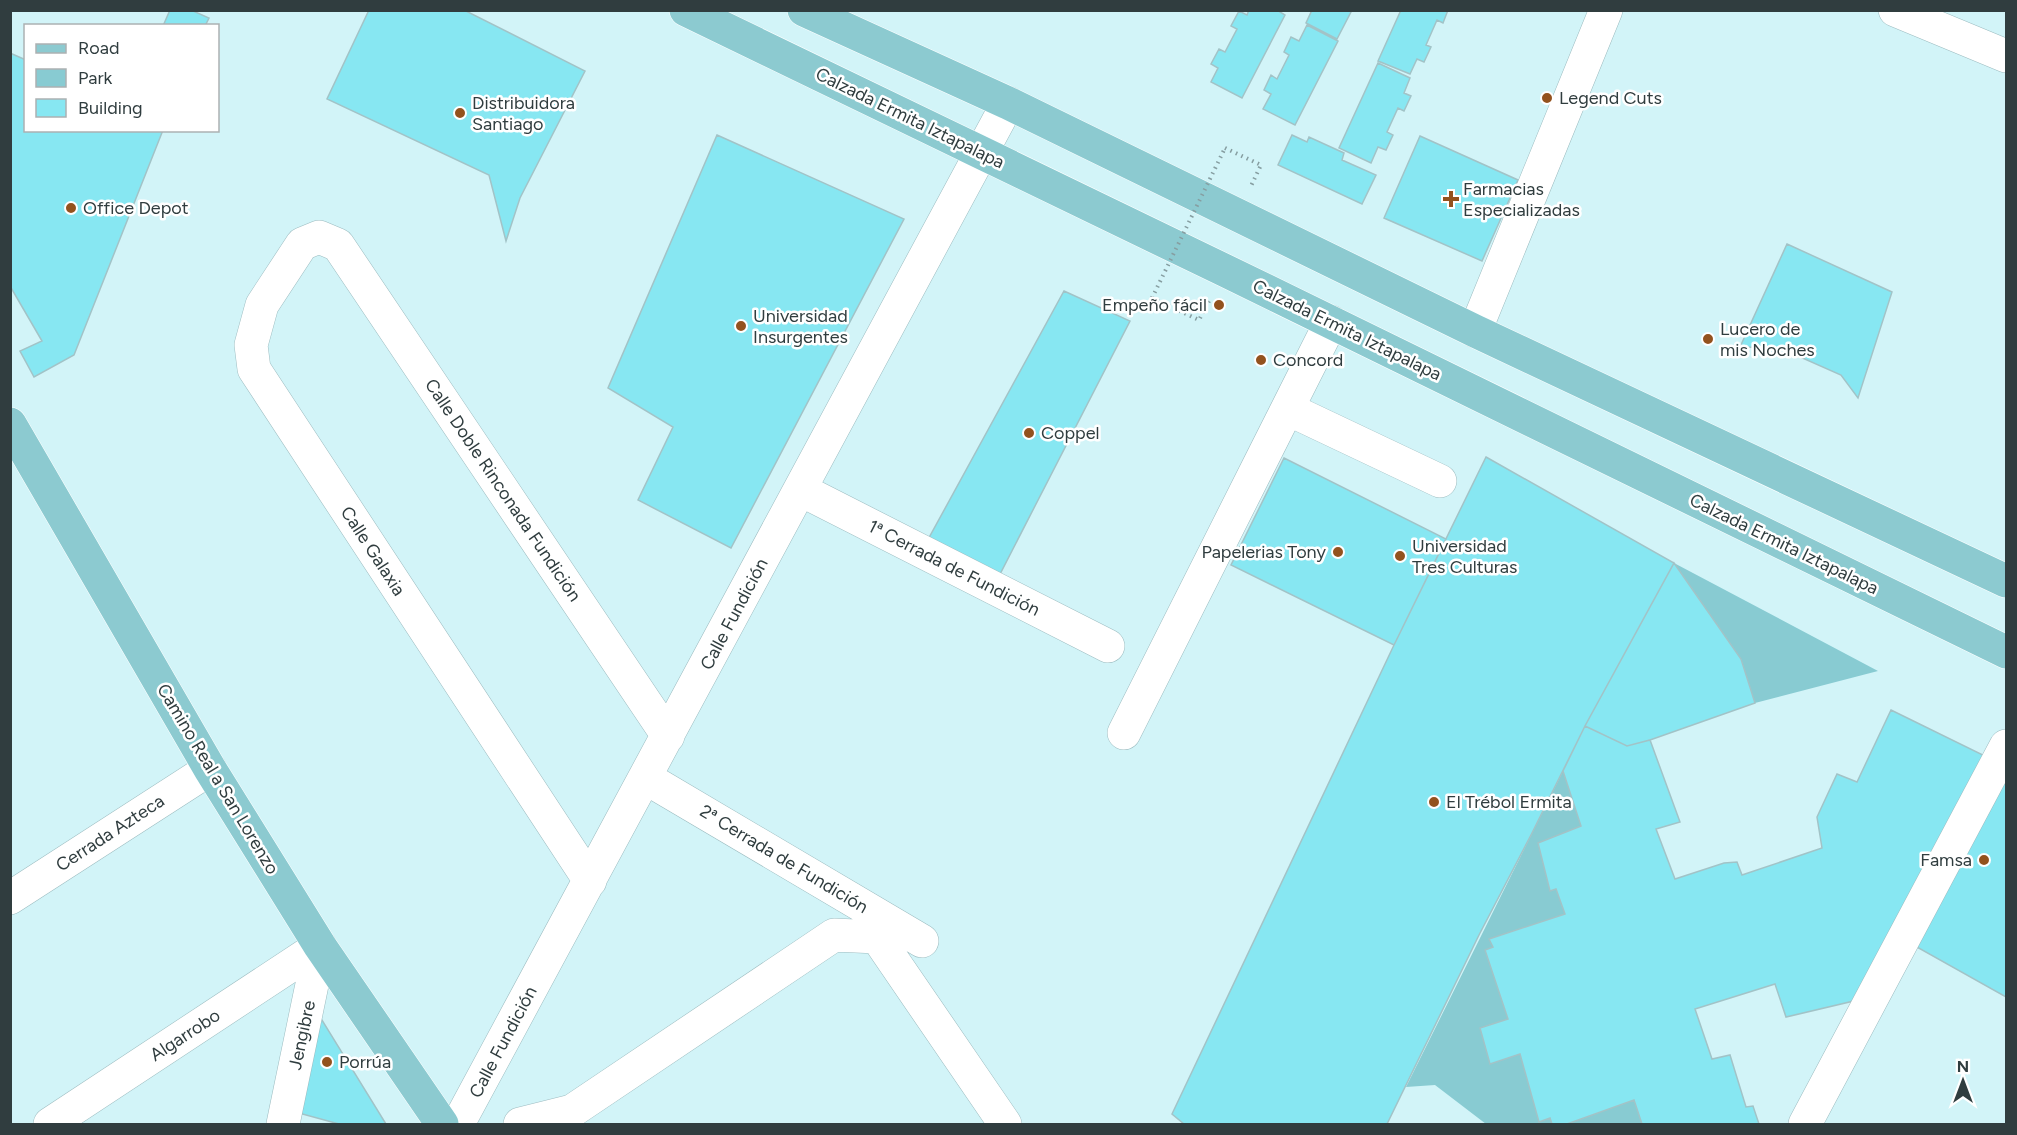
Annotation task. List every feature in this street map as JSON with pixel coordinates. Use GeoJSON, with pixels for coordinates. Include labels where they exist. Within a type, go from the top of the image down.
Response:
{"type":"FeatureCollection","features":[{"type":"Feature","properties":{"kind":"main road","name":"Calzada Ermita Iztapalapa"},"geometry":{"type":"LineString","coordinates":[[686,10],[2007,652]]}},
{"type":"Feature","properties":{"kind":"main road"},"geometry":{"type":"LineString","coordinates":[[804,10],[1008,103],[1475,331],[2007,581]]}},
{"type":"Feature","properties":{"kind":"main road","name":"Camino Real a San Lorenzo"},"geometry":{"type":"LineString","coordinates":[[10,424],[210,769],[320,946],[442,1125]]}},
{"type":"Feature","properties":{"kind":"street"},"geometry":{"type":"LineString","coordinates":[[1475,331],[1606,10]]}},
{"type":"Feature","properties":{"kind":"street"},"geometry":{"type":"LineString","coordinates":[[1895,10],[2007,56]]}},
{"type":"Feature","properties":{"kind":"street","name":"Calle Fundición"},"geometry":{"type":"LineString","coordinates":[[458,1125],[1008,103]]}},
{"type":"Feature","properties":{"kind":"street","name":"Calle Galaxia"},"geometry":{"type":"LineString","coordinates":[[338,245],[319,237],[302,244],[262,305],[251,345],[254,369],[590,881]]}},
{"type":"Feature","properties":{"kind":"street","name":"Calle Doble Rinconada Fundición"},"geometry":{"type":"LineString","coordinates":[[338,245],[668,736]]}},
{"type":"Feature","properties":{"kind":"street"},"geometry":{"type":"LineString","coordinates":[[1124,733],[1331,322]]}},
{"type":"Feature","properties":{"kind":"street"},"geometry":{"type":"LineString","coordinates":[[1288,409],[1440,481]]}},
{"type":"Feature","properties":{"kind":"street","name":"1ª Cerrada de Fundición"},"geometry":{"type":"LineString","coordinates":[[801,490],[1108,646]]}},
{"type":"Feature","properties":{"kind":"street"},"geometry":{"type":"LineString","coordinates":[[1805,1125],[2007,746]]}},
{"type":"Feature","properties":{"kind":"street","name":"Cerrada Azteca"},"geometry":{"type":"LineString","coordinates":[[10,897],[210,769]]}},
{"type":"Feature","properties":{"kind":"street","name":"2ª Cerrada de Fundición"},"geometry":{"type":"LineString","coordinates":[[646,777],[922,941]]}},
{"type":"Feature","properties":{"kind":"street"},"geometry":{"type":"LineString","coordinates":[[520,1125],[577,1118],[834,935],[877,938],[1005,1125]]}},
{"type":"Feature","properties":{"kind":"street","name":"Algarrobo"},"geometry":{"type":"LineString","coordinates":[[50,1125],[320,946]]}},
{"type":"Feature","properties":{"kind":"street","name":"Jengibre"},"geometry":{"type":"LineString","coordinates":[[283,1125],[320,946]]}},
{"type":"Feature","properties":{"kind":"path"},"geometry":{"type":"LineString","coordinates":[[1199,320],[1152,298],[1224,148],[1261,165]]}},
{"type":"Feature","properties":{"kind":"green space"},"geometry":{"type":"Polygon","coordinates":[[[1674,563],[1878,671],[1755,703],[1741,659],[1674,563]]]}},
{"type":"Feature","properties":{"kind":"green space"},"geometry":{"type":"Polygon","coordinates":[[[1563,771],[1581,826],[1538,843],[1550,891],[1556,889],[1565,914],[1490,939],[1493,947],[1485,950],[1508,1019],[1480,1028],[1520,1054],[1539,1121],[1550,1118],[1552,1124],[1486,1124],[1435,1085],[1406,1087],[1563,771]]]}},
{"type":"Feature","properties":{"kind":"green space"},"geometry":{"type":"Polygon","coordinates":[[[1634,1100],[1642,1124],[1567,1124],[1634,1100]]]}},
{"type":"Feature","properties":{"kind":"building"},"geometry":{"type":"Polygon","coordinates":[[[170,10],[191,10],[209,18],[206,24],[164,24],[170,10]]]}},
{"type":"Feature","properties":{"kind":"building","name":"Distribuidora Santiago"},"geometry":{"type":"Polygon","coordinates":[[[369,10],[464,10],[585,71],[520,198],[506,241],[489,175],[327,99],[369,10]]]}},
{"type":"Feature","properties":{"kind":"building"},"geometry":{"type":"Polygon","coordinates":[[[1249,10],[1277,10],[1285,15],[1242,98],[1211,82],[1218,68],[1211,64],[1219,49],[1225,52],[1237,29],[1231,26],[1239,11],[1247,15],[1249,10]]]}},
{"type":"Feature","properties":{"kind":"building"},"geometry":{"type":"Polygon","coordinates":[[[1312,10],[1352,10],[1337,39],[1306,23],[1312,10]]]}},
{"type":"Feature","properties":{"kind":"building"},"geometry":{"type":"Polygon","coordinates":[[[1401,10],[1448,10],[1443,23],[1437,20],[1426,45],[1431,47],[1424,62],[1417,59],[1410,74],[1378,61],[1401,10]]]}},
{"type":"Feature","properties":{"kind":"building"},"geometry":{"type":"Polygon","coordinates":[[[1307,25],[1338,41],[1295,125],[1263,109],[1271,94],[1264,90],[1271,75],[1277,79],[1289,55],[1284,52],[1291,37],[1299,41],[1307,25]]]}},
{"type":"Feature","properties":{"kind":"building","name":"Office Depot"},"geometry":{"type":"Polygon","coordinates":[[[10,53],[24,59],[24,132],[162,132],[74,355],[34,377],[20,351],[42,341],[10,286],[10,53]]]}},
{"type":"Feature","properties":{"kind":"building"},"geometry":{"type":"Polygon","coordinates":[[[1378,63],[1410,78],[1404,93],[1411,96],[1404,111],[1398,108],[1387,132],[1393,135],[1386,150],[1378,147],[1371,163],[1339,148],[1378,63]]]}},
{"type":"Feature","properties":{"kind":"building","name":"Universidad Insurgentes"},"geometry":{"type":"Polygon","coordinates":[[[717,135],[904,219],[731,548],[638,500],[673,427],[608,388],[717,135]]]}},
{"type":"Feature","properties":{"kind":"building"},"geometry":{"type":"Polygon","coordinates":[[[1292,135],[1307,142],[1309,137],[1344,153],[1342,160],[1376,175],[1362,204],[1278,165],[1292,135]]]}},
{"type":"Feature","properties":{"kind":"building","name":"Farmacias Especializadas"},"geometry":{"type":"Polygon","coordinates":[[[1420,136],[1518,180],[1482,261],[1384,218],[1420,136]]]}},
{"type":"Feature","properties":{"kind":"building"},"geometry":{"type":"Polygon","coordinates":[[[1787,244],[1892,292],[1858,398],[1841,375],[1780,348],[1740,347],[1787,244]]]}},
{"type":"Feature","properties":{"kind":"building","name":"Coppel"},"geometry":{"type":"Polygon","coordinates":[[[1064,291],[1130,321],[997,580],[925,545],[1064,291]]]}},
{"type":"Feature","properties":{"kind":"building","name":"El Trébol Ermita"},"geometry":{"type":"Polygon","coordinates":[[[1486,457],[1674,563],[1585,726],[1479,935],[1387,1124],[1184,1124],[1172,1114],[1394,645],[1486,457]]]}},
{"type":"Feature","properties":{"kind":"building","name":"Papelerias Tony"},"geometry":{"type":"Polygon","coordinates":[[[1284,458],[1446,539],[1394,645],[1231,565],[1284,458]]]}},
{"type":"Feature","properties":{"kind":"building"},"geometry":{"type":"Polygon","coordinates":[[[1674,563],[1741,659],[1755,703],[1627,746],[1585,726],[1674,563]]]}},
{"type":"Feature","properties":{"kind":"building"},"geometry":{"type":"Polygon","coordinates":[[[1891,710],[1987,757],[1862,999],[1786,1017],[1775,984],[1695,1009],[1712,1059],[1730,1055],[1746,1107],[1753,1106],[1759,1124],[1642,1124],[1634,1100],[1567,1124],[1552,1124],[1550,1118],[1539,1122],[1520,1054],[1490,1064],[1480,1028],[1508,1019],[1485,950],[1493,947],[1489,939],[1565,914],[1556,889],[1550,891],[1538,843],[1581,826],[1563,771],[1585,726],[1627,746],[1650,740],[1680,822],[1656,829],[1675,879],[1724,863],[1737,862],[1742,875],[1822,848],[1817,817],[1837,774],[1857,782],[1891,710]]]}},
{"type":"Feature","properties":{"kind":"building","name":"Famsa"},"geometry":{"type":"Polygon","coordinates":[[[2006,775],[2006,997],[1915,946],[2006,775]]]}},
{"type":"Feature","properties":{"kind":"building","name":"Porrúa"},"geometry":{"type":"Polygon","coordinates":[[[317,1012],[386,1124],[339,1124],[295,1112],[317,1012]]]}},
{"type":"Feature","properties":{"kind":"place","name":"Legend Cuts"},"geometry":{"type":"Point","coordinates":[1547,98]}},
{"type":"Feature","properties":{"kind":"place","name":"Distribuidora Santiago"},"geometry":{"type":"Point","coordinates":[460,113]}},
{"type":"Feature","properties":{"kind":"place","name":"Farmacias Especializadas"},"geometry":{"type":"Point","coordinates":[1451,199]}},
{"type":"Feature","properties":{"kind":"place","name":"Office Depot"},"geometry":{"type":"Point","coordinates":[71,208]}},
{"type":"Feature","properties":{"kind":"place","name":"Empeño fácil"},"geometry":{"type":"Point","coordinates":[1219,305]}},
{"type":"Feature","properties":{"kind":"place","name":"Universidad Insurgentes"},"geometry":{"type":"Point","coordinates":[741,326]}},
{"type":"Feature","properties":{"kind":"place","name":"Lucero de mis Noches"},"geometry":{"type":"Point","coordinates":[1708,339]}},
{"type":"Feature","properties":{"kind":"place","name":"Concord"},"geometry":{"type":"Point","coordinates":[1261,360]}},
{"type":"Feature","properties":{"kind":"place","name":"Coppel"},"geometry":{"type":"Point","coordinates":[1029,433]}},
{"type":"Feature","properties":{"kind":"place","name":"Papelerias Tony"},"geometry":{"type":"Point","coordinates":[1338,552]}},
{"type":"Feature","properties":{"kind":"place","name":"Universidad Tres Culturas"},"geometry":{"type":"Point","coordinates":[1400,556]}},
{"type":"Feature","properties":{"kind":"place","name":"El Trébol Ermita"},"geometry":{"type":"Point","coordinates":[1434,802]}},
{"type":"Feature","properties":{"kind":"place","name":"Famsa"},"geometry":{"type":"Point","coordinates":[1984,860]}},
{"type":"Feature","properties":{"kind":"place","name":"Porrúa"},"geometry":{"type":"Point","coordinates":[327,1062]}}]}
